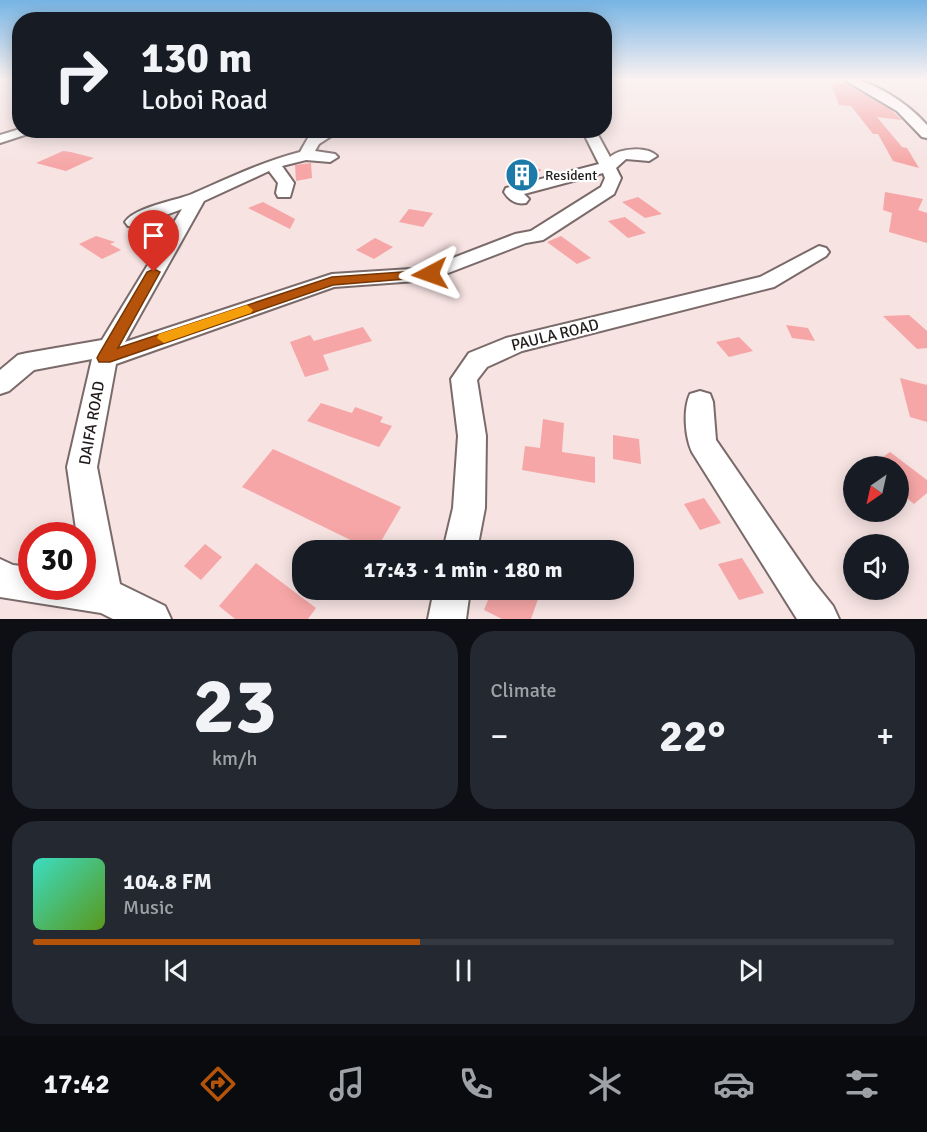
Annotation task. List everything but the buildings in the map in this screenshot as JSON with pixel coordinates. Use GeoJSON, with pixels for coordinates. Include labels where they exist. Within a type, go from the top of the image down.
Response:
{"type":"FeatureCollection","features":[{"type":"Feature","properties":{"kind":"street"},"geometry":{"type":"LineString","coordinates":[[901,108],[927,134]]}},
{"type":"Feature","properties":{"kind":"street"},"geometry":{"type":"LineString","coordinates":[[306,155],[313,141],[319,138]]}},
{"type":"Feature","properties":{"kind":"street"},"geometry":{"type":"LineString","coordinates":[[593,138],[607,166]]}},
{"type":"Feature","properties":{"kind":"street"},"geometry":{"type":"LineString","coordinates":[[520,199],[512,192],[607,166],[622,154],[649,156]]}},
{"type":"Feature","properties":{"kind":"street"},"geometry":{"type":"LineString","coordinates":[[134,222],[155,212],[197,198],[235,178],[272,164],[306,155],[330,157]]}},
{"type":"Feature","properties":{"kind":"street"},"geometry":{"type":"LineString","coordinates":[[272,164],[286,183],[284,194]]}},
{"type":"Feature","properties":{"kind":"street","name":"DAIFA ROAD"},"geometry":{"type":"LineString","coordinates":[[104,595],[82,467],[107,352],[332,281],[430,274],[522,238],[536,236],[608,190],[613,178],[607,166]]}},
{"type":"Feature","properties":{"kind":"street"},"geometry":{"type":"LineString","coordinates":[[0,384],[27,362],[107,352],[197,198]]}},
{"type":"Feature","properties":{"kind":"street","name":"PAULA ROAD"},"geometry":{"type":"LineString","coordinates":[[462,540],[469,508],[472,436],[464,379],[478,360],[515,344],[767,282],[819,252]]}},
{"type":"Feature","properties":{"kind":"street"},"geometry":{"type":"LineString","coordinates":[[700,402],[702,443],[800,594],[820,619]]}},
{"type":"Feature","properties":{"kind":"street"},"geometry":{"type":"LineString","coordinates":[[0,577],[8,582],[18,583]]}},
{"type":"Feature","properties":{"kind":"street"},"geometry":{"type":"LineString","coordinates":[[96,594],[104,595],[152,619]]}},
{"type":"Feature","properties":{"kind":"street"},"geometry":{"type":"LineString","coordinates":[[447,619],[450,600]]}},
{"type":"Feature","properties":{"kind":"slow traffic"},"geometry":{"type":"LineString","coordinates":[[164,338],[247,310]]}},
{"type":"Feature","properties":{"kind":"place","name":"Resident"},"geometry":{"type":"Point","coordinates":[522,175]}},
{"type":"Feature","properties":{"kind":"route"},"geometry":{"type":"LineString","coordinates":[[154,272],[105,358],[332,281],[430,274]]}}]}
